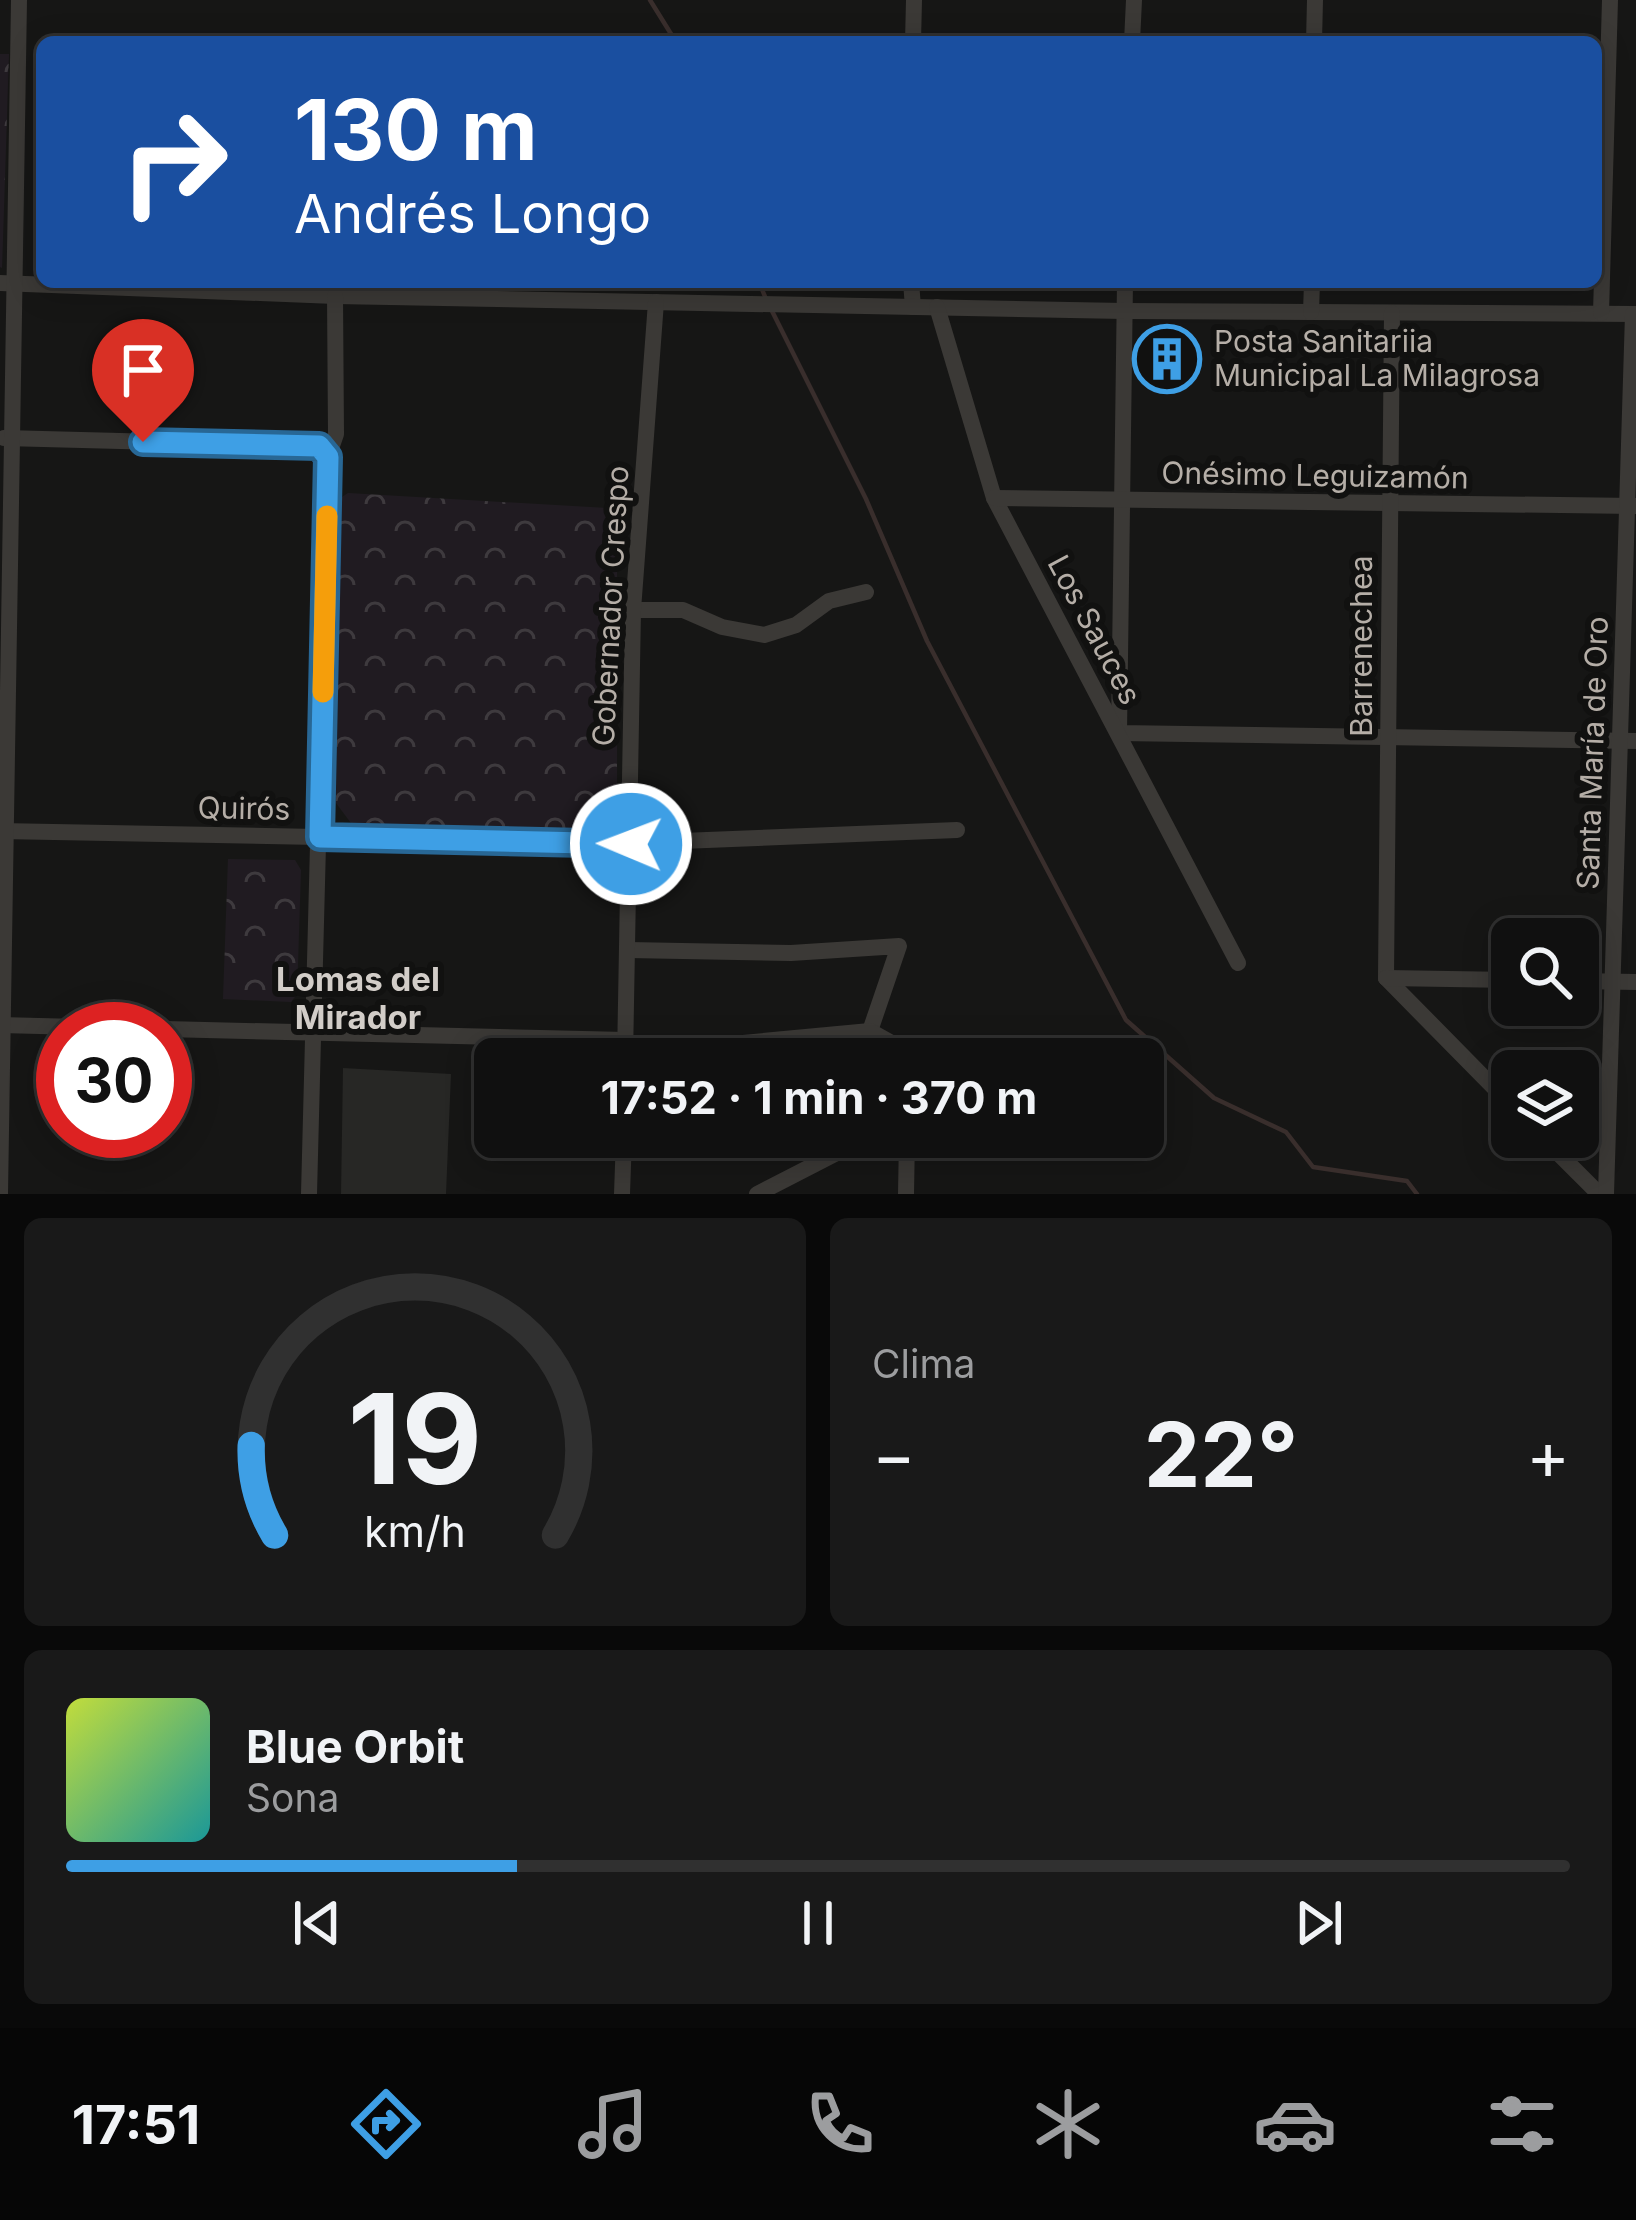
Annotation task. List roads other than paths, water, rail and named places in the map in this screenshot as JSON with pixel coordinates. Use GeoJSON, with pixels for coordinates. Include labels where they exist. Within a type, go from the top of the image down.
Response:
{"type":"FeatureCollection","features":[{"type":"Feature","properties":{"kind":"street"},"geometry":{"type":"LineString","coordinates":[[0,1194],[7,283],[19,0]]}},
{"type":"Feature","properties":{"kind":"street"},"geometry":{"type":"LineString","coordinates":[[913,36],[914,0]]}},
{"type":"Feature","properties":{"kind":"street"},"geometry":{"type":"LineString","coordinates":[[1132,36],[1134,0]]}},
{"type":"Feature","properties":{"kind":"street"},"geometry":{"type":"LineString","coordinates":[[1314,36],[1315,0]]}},
{"type":"Feature","properties":{"kind":"street"},"geometry":{"type":"LineString","coordinates":[[1602,121],[1610,0]]}},
{"type":"Feature","properties":{"kind":"street"},"geometry":{"type":"LineString","coordinates":[[133,288],[1124,311],[1634,314]]}},
{"type":"Feature","properties":{"kind":"street"},"geometry":{"type":"LineString","coordinates":[[911,288],[913,307]]}},
{"type":"Feature","properties":{"kind":"street"},"geometry":{"type":"LineString","coordinates":[[1125,288],[1119,733],[1628,741]]}},
{"type":"Feature","properties":{"kind":"street"},"geometry":{"type":"LineString","coordinates":[[1311,312],[1312,288]]}},
{"type":"Feature","properties":{"kind":"street"},"geometry":{"type":"LineString","coordinates":[[1601,288],[1601,313]]}},
{"type":"Feature","properties":{"kind":"street"},"geometry":{"type":"LineString","coordinates":[[309,1194],[320,837],[323,452],[336,434],[335,296]]}},
{"type":"Feature","properties":{"kind":"street","name":"Gobernador Crespo"},"geometry":{"type":"LineString","coordinates":[[625,1038],[632,610],[656,302]]}},
{"type":"Feature","properties":{"kind":"street","name":"Los Sauces"},"geometry":{"type":"LineString","coordinates":[[938,307],[994,498],[1238,963]]}},
{"type":"Feature","properties":{"kind":"street","name":"Barrenechea"},"geometry":{"type":"LineString","coordinates":[[1385,979],[1392,313]]}},
{"type":"Feature","properties":{"kind":"street","name":"Santa María de Oro"},"geometry":{"type":"LineString","coordinates":[[1603,1194],[1628,741],[1634,314]]}},
{"type":"Feature","properties":{"kind":"street"},"geometry":{"type":"LineString","coordinates":[[6,438],[323,452]]}},
{"type":"Feature","properties":{"kind":"street","name":"Onésimo Leguizamón"},"geometry":{"type":"LineString","coordinates":[[994,498],[1632,506]]}},
{"type":"Feature","properties":{"kind":"street"},"geometry":{"type":"LineString","coordinates":[[632,610],[683,610],[722,627],[764,635],[796,625],[829,601],[866,592]]}},
{"type":"Feature","properties":{"kind":"street","name":"Quirós"},"geometry":{"type":"LineString","coordinates":[[3,831],[631,844],[957,830]]}},
{"type":"Feature","properties":{"kind":"street"},"geometry":{"type":"LineString","coordinates":[[628,950],[791,953],[899,946],[870,1031]]}},
{"type":"Feature","properties":{"kind":"street"},"geometry":{"type":"LineString","coordinates":[[1385,979],[1491,980]]}},
{"type":"Feature","properties":{"kind":"street"},"geometry":{"type":"LineString","coordinates":[[1385,979],[1491,1085]]}},
{"type":"Feature","properties":{"kind":"street"},"geometry":{"type":"LineString","coordinates":[[1599,982],[1636,982]]}},
{"type":"Feature","properties":{"kind":"street"},"geometry":{"type":"LineString","coordinates":[[1,1025],[36,1026]]}},
{"type":"Feature","properties":{"kind":"street"},"geometry":{"type":"LineString","coordinates":[[192,1030],[474,1042]]}},
{"type":"Feature","properties":{"kind":"street"},"geometry":{"type":"LineString","coordinates":[[784,1038],[870,1031],[883,1038]]}},
{"type":"Feature","properties":{"kind":"street"},"geometry":{"type":"LineString","coordinates":[[622,1194],[623,1158]]}},
{"type":"Feature","properties":{"kind":"street"},"geometry":{"type":"LineString","coordinates":[[757,1194],[827,1158]]}},
{"type":"Feature","properties":{"kind":"street"},"geometry":{"type":"LineString","coordinates":[[906,1194],[907,1158]]}},
{"type":"Feature","properties":{"kind":"street"},"geometry":{"type":"LineString","coordinates":[[1564,1158],[1603,1194]]}},
{"type":"Feature","properties":{"kind":"waterway"},"geometry":{"type":"LineString","coordinates":[[650,0],[672,36]]}},
{"type":"Feature","properties":{"kind":"waterway"},"geometry":{"type":"LineString","coordinates":[[761,288],[766,299]]}},
{"type":"Feature","properties":{"kind":"waterway"},"geometry":{"type":"LineString","coordinates":[[771,309],[866,499],[927,641],[1126,1020],[1214,1098],[1286,1132],[1313,1167],[1407,1181],[1417,1194]]}},
{"type":"Feature","properties":{"kind":"place","name":"Posta Sanitariia Municipal La Milagrosa"},"geometry":{"type":"Point","coordinates":[1167,359]}},
{"type":"Feature","properties":{"kind":"district","name":"Lomas del Mirador"},"geometry":{"type":"Point","coordinates":[358,998]}}]}
